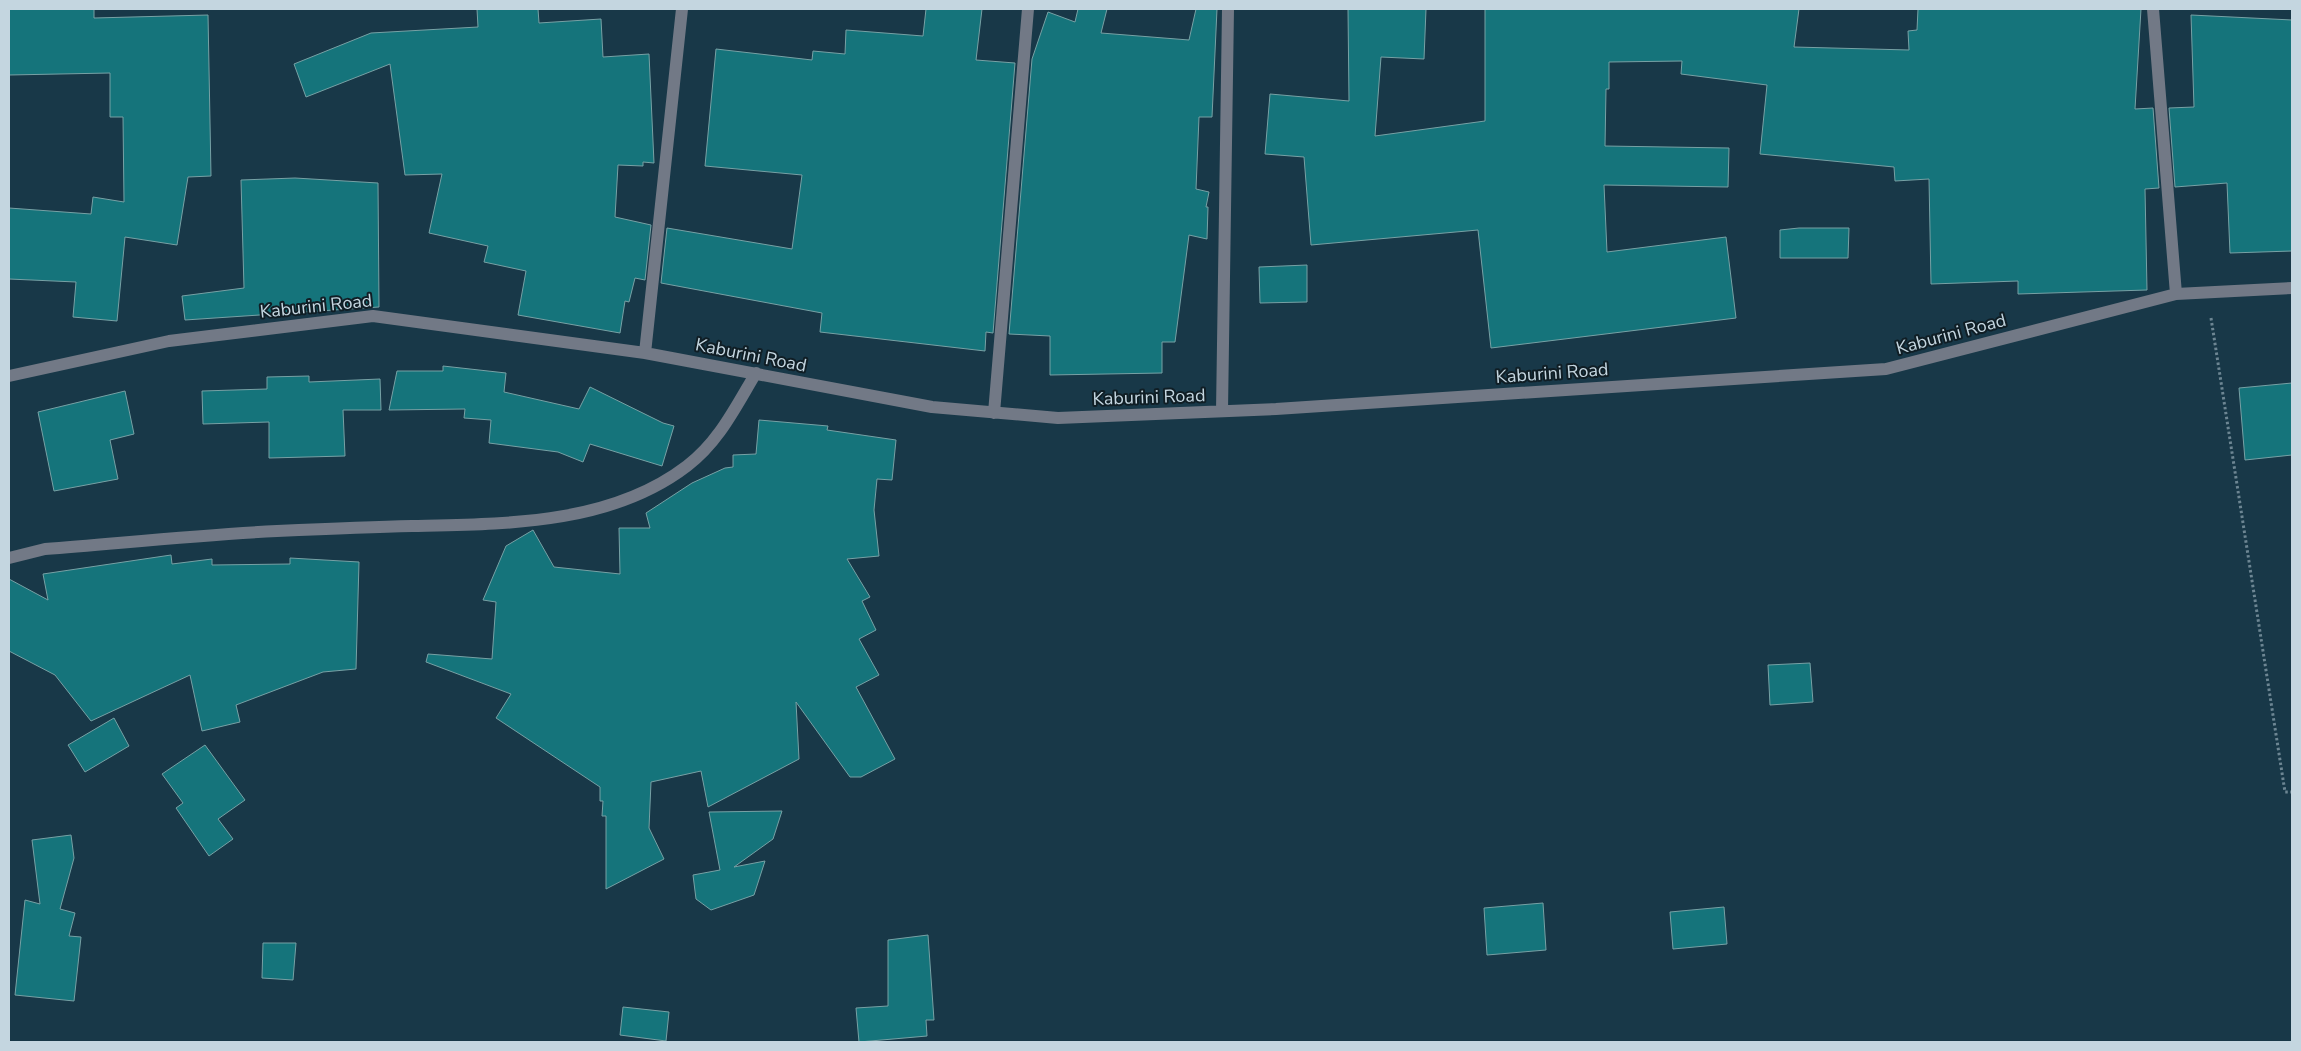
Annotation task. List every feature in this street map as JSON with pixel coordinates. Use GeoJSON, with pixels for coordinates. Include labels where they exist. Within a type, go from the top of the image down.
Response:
{"type":"FeatureCollection","features":[{"type":"Feature","properties":{"kind":"street"},"geometry":{"type":"LineString","coordinates":[[646,353],[682,9]]}},
{"type":"Feature","properties":{"kind":"street"},"geometry":{"type":"LineString","coordinates":[[994,412],[1028,9]]}},
{"type":"Feature","properties":{"kind":"street"},"geometry":{"type":"LineString","coordinates":[[1222,411],[1228,9]]}},
{"type":"Feature","properties":{"kind":"street"},"geometry":{"type":"LineString","coordinates":[[2154,9],[2176,294]]}},
{"type":"Feature","properties":{"kind":"street","name":"Kaburini Road"},"geometry":{"type":"LineString","coordinates":[[9,376],[169,340],[373,316],[646,353],[932,407],[1058,418],[1222,411],[1886,369],[2176,294],[2292,288]]}},
{"type":"Feature","properties":{"kind":"street"},"geometry":{"type":"LineString","coordinates":[[9,558],[45,549],[274,531],[488,526],[555,517],[612,504],[657,485],[688,466],[715,440],[756,373]]}},
{"type":"Feature","properties":{"kind":"path"},"geometry":{"type":"LineString","coordinates":[[2207,292],[2285,792],[2292,792]]}},
{"type":"Feature","properties":{"kind":"building"},"geometry":{"type":"Polygon","coordinates":[[[9,9],[94,9],[94,18],[208,15],[211,176],[188,177],[177,245],[125,237],[117,321],[73,317],[76,282],[9,279],[9,208],[91,214],[93,197],[124,202],[123,117],[110,117],[110,73],[9,75],[9,9]]]}},
{"type":"Feature","properties":{"kind":"building"},"geometry":{"type":"Polygon","coordinates":[[[477,9],[538,9],[539,23],[601,19],[603,57],[649,54],[654,163],[643,162],[643,166],[618,165],[615,217],[651,225],[645,280],[635,278],[629,302],[625,301],[620,333],[518,315],[526,271],[484,262],[488,246],[429,233],[442,174],[405,175],[390,64],[306,97],[294,64],[371,33],[478,27],[477,9]]]}},
{"type":"Feature","properties":{"kind":"building"},"geometry":{"type":"Polygon","coordinates":[[[926,9],[982,9],[976,60],[1015,63],[993,333],[986,332],[985,351],[820,332],[822,313],[661,283],[667,228],[792,249],[802,175],[705,166],[716,49],[812,60],[813,51],[845,54],[846,30],[923,36],[926,9]]]}},
{"type":"Feature","properties":{"kind":"building"},"geometry":{"type":"Polygon","coordinates":[[[1078,9],[1107,9],[1101,33],[1189,40],[1196,9],[1217,9],[1212,117],[1199,117],[1196,189],[1209,192],[1206,207],[1208,207],[1207,239],[1189,235],[1175,342],[1162,342],[1162,373],[1050,375],[1050,336],[1009,334],[1032,59],[1048,12],[1075,22],[1078,9]]]}},
{"type":"Feature","properties":{"kind":"building"},"geometry":{"type":"Polygon","coordinates":[[[1348,9],[1426,9],[1424,59],[1381,57],[1375,136],[1485,121],[1485,9],[1799,9],[1794,47],[1909,50],[1908,31],[1917,30],[1918,9],[2141,9],[2135,109],[2153,108],[2159,188],[2145,189],[2147,290],[2018,294],[2018,281],[1931,284],[1929,179],[1895,181],[1894,167],[1760,154],[1767,85],[1681,74],[1682,61],[1609,62],[1609,89],[1606,89],[1605,146],[1729,148],[1728,187],[1604,185],[1607,252],[1726,237],[1736,318],[1491,348],[1478,230],[1311,245],[1304,157],[1265,154],[1270,94],[1349,101],[1348,9]]]}},
{"type":"Feature","properties":{"kind":"building"},"geometry":{"type":"Polygon","coordinates":[[[2191,15],[2292,20],[2292,251],[2230,253],[2227,183],[2175,187],[2169,108],[2194,107],[2191,15]]]}},
{"type":"Feature","properties":{"kind":"building"},"geometry":{"type":"Polygon","coordinates":[[[295,178],[378,183],[379,307],[185,320],[182,296],[244,288],[241,180],[295,178]]]}},
{"type":"Feature","properties":{"kind":"building"},"geometry":{"type":"Polygon","coordinates":[[[1849,228],[1848,258],[1780,258],[1780,230],[1849,228]]]}},
{"type":"Feature","properties":{"kind":"building"},"geometry":{"type":"Polygon","coordinates":[[[1307,265],[1307,302],[1260,303],[1259,267],[1307,265]]]}},
{"type":"Feature","properties":{"kind":"building"},"geometry":{"type":"Polygon","coordinates":[[[443,366],[506,373],[504,392],[579,409],[590,387],[663,423],[674,426],[662,466],[590,444],[583,462],[558,452],[489,443],[491,420],[464,418],[465,409],[389,410],[397,371],[443,371],[443,366]]]}},
{"type":"Feature","properties":{"kind":"building"},"geometry":{"type":"Polygon","coordinates":[[[309,376],[309,382],[380,379],[381,410],[343,410],[345,456],[269,458],[269,422],[203,424],[202,391],[267,389],[267,377],[309,376]]]}},
{"type":"Feature","properties":{"kind":"building"},"geometry":{"type":"Polygon","coordinates":[[[2292,383],[2292,455],[2245,460],[2239,388],[2292,383]]]}},
{"type":"Feature","properties":{"kind":"building"},"geometry":{"type":"Polygon","coordinates":[[[125,391],[134,434],[110,440],[118,479],[54,491],[38,412],[125,391]]]}},
{"type":"Feature","properties":{"kind":"building"},"geometry":{"type":"Polygon","coordinates":[[[759,420],[828,426],[827,430],[896,440],[892,480],[877,479],[874,510],[879,556],[847,559],[870,597],[862,601],[876,630],[859,639],[879,675],[856,687],[895,759],[861,777],[850,777],[796,702],[799,759],[708,807],[701,771],[651,782],[649,828],[664,859],[606,889],[606,816],[602,816],[603,801],[600,801],[600,787],[496,718],[511,694],[426,662],[428,654],[492,659],[496,602],[483,600],[506,546],[533,530],[554,567],[620,574],[619,528],[650,528],[646,513],[692,483],[725,468],[733,467],[733,455],[756,454],[759,420]]]}},
{"type":"Feature","properties":{"kind":"building"},"geometry":{"type":"Polygon","coordinates":[[[171,555],[172,564],[212,559],[212,565],[290,564],[290,558],[359,562],[356,669],[323,672],[236,705],[240,722],[202,731],[190,675],[91,721],[55,675],[9,651],[9,579],[48,600],[43,574],[171,555]]]}},
{"type":"Feature","properties":{"kind":"building"},"geometry":{"type":"Polygon","coordinates":[[[1810,663],[1813,702],[1770,705],[1768,665],[1810,663]]]}},
{"type":"Feature","properties":{"kind":"building"},"geometry":{"type":"Polygon","coordinates":[[[114,718],[129,746],[85,772],[68,745],[114,718]]]}},
{"type":"Feature","properties":{"kind":"building"},"geometry":{"type":"Polygon","coordinates":[[[205,745],[245,800],[218,819],[233,839],[209,856],[176,808],[183,803],[162,774],[205,745]]]}},
{"type":"Feature","properties":{"kind":"building"},"geometry":{"type":"Polygon","coordinates":[[[782,811],[773,839],[734,867],[765,861],[754,895],[711,910],[696,899],[693,875],[720,870],[709,812],[782,811]]]}},
{"type":"Feature","properties":{"kind":"building"},"geometry":{"type":"Polygon","coordinates":[[[71,835],[74,858],[60,909],[75,913],[69,936],[81,937],[74,1001],[15,995],[25,900],[40,904],[32,840],[71,835]]]}},
{"type":"Feature","properties":{"kind":"building"},"geometry":{"type":"Polygon","coordinates":[[[1543,903],[1546,950],[1487,955],[1484,908],[1543,903]]]}},
{"type":"Feature","properties":{"kind":"building"},"geometry":{"type":"Polygon","coordinates":[[[1724,907],[1727,944],[1673,949],[1670,912],[1724,907]]]}},
{"type":"Feature","properties":{"kind":"building"},"geometry":{"type":"Polygon","coordinates":[[[928,935],[934,1020],[926,1020],[927,1036],[859,1042],[856,1008],[888,1006],[888,940],[928,935]]]}},
{"type":"Feature","properties":{"kind":"building"},"geometry":{"type":"Polygon","coordinates":[[[263,943],[296,943],[293,980],[262,978],[263,943]]]}},
{"type":"Feature","properties":{"kind":"building"},"geometry":{"type":"Polygon","coordinates":[[[623,1007],[669,1012],[666,1041],[620,1035],[623,1007]]]}}]}
